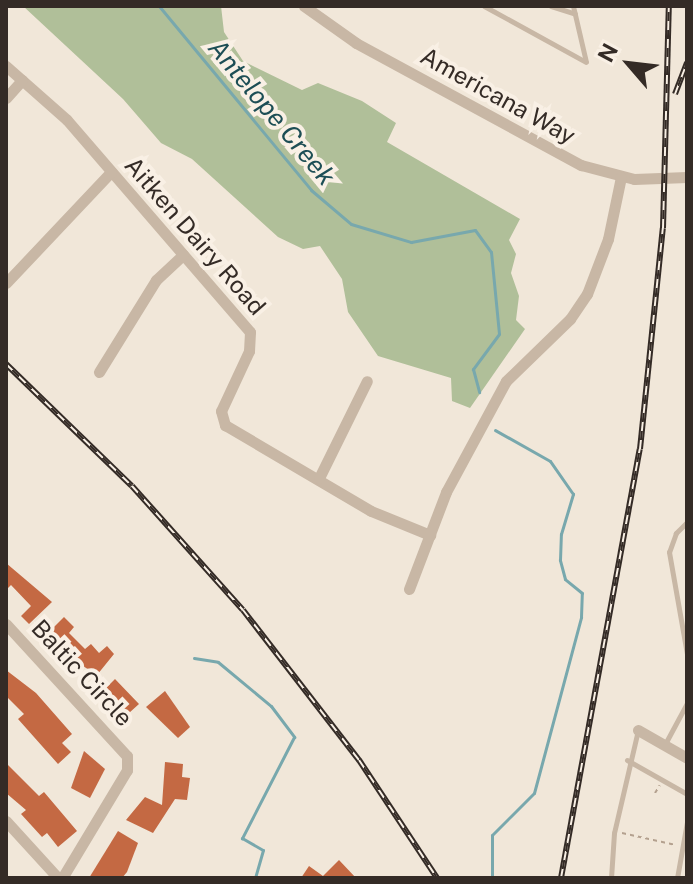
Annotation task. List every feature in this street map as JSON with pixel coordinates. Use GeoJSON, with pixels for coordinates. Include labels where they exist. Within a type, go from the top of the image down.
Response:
{"type":"FeatureCollection","features":[{"type":"Feature","properties":{"kind":"street","name":"Americana Way"},"geometry":{"type":"LineString","coordinates":[[304,6],[356,43],[568,159],[621,177],[687,177]]}},
{"type":"Feature","properties":{"kind":"street","name":"Aitken Dairy Road"},"geometry":{"type":"LineString","coordinates":[[6,66],[67,120],[244,324],[252,340],[220,419],[397,525],[430,535]]}},
{"type":"Feature","properties":{"kind":"street"},"geometry":{"type":"LineString","coordinates":[[6,98],[22,80]]}},
{"type":"Feature","properties":{"kind":"street"},"geometry":{"type":"LineString","coordinates":[[6,283],[111,172]]}},
{"type":"Feature","properties":{"kind":"street"},"geometry":{"type":"LineString","coordinates":[[409,589],[465,452],[506,381],[570,319],[587,294],[608,239],[621,177]]}},
{"type":"Feature","properties":{"kind":"street"},"geometry":{"type":"LineString","coordinates":[[99,372],[156,280],[183,255]]}},
{"type":"Feature","properties":{"kind":"street"},"geometry":{"type":"LineString","coordinates":[[319,478],[367,381]]}},
{"type":"Feature","properties":{"kind":"street","name":"Baltic Circle"},"geometry":{"type":"LineString","coordinates":[[6,624],[127,756],[127,770],[60,878]]}},
{"type":"Feature","properties":{"kind":"street"},"geometry":{"type":"LineString","coordinates":[[638,730],[687,758]]}},
{"type":"Feature","properties":{"kind":"street"},"geometry":{"type":"LineString","coordinates":[[6,821],[60,878]]}},
{"type":"Feature","properties":{"kind":"lane"},"geometry":{"type":"LineString","coordinates":[[484,6],[586,62],[573,6]]}},
{"type":"Feature","properties":{"kind":"lane"},"geometry":{"type":"LineString","coordinates":[[551,6],[575,14]]}},
{"type":"Feature","properties":{"kind":"lane"},"geometry":{"type":"LineString","coordinates":[[687,522],[676,533],[669,552],[687,654]]}},
{"type":"Feature","properties":{"kind":"lane"},"geometry":{"type":"LineString","coordinates":[[665,745],[687,703]]}},
{"type":"Feature","properties":{"kind":"lane"},"geometry":{"type":"LineString","coordinates":[[611,878],[627,760],[638,730]]}},
{"type":"Feature","properties":{"kind":"lane"},"geometry":{"type":"LineString","coordinates":[[627,760],[687,794]]}},
{"type":"Feature","properties":{"kind":"lane"},"geometry":{"type":"LineString","coordinates":[[677,878],[687,822]]}},
{"type":"Feature","properties":{"kind":"path"},"geometry":{"type":"LineString","coordinates":[[621,833],[683,846]]}},
{"type":"Feature","properties":{"kind":"green space"},"geometry":{"type":"Polygon","coordinates":[[[23,6],[221,6],[224,32],[243,61],[302,90],[318,83],[362,101],[396,123],[387,142],[520,219],[509,240],[516,254],[511,273],[519,296],[516,320],[525,329],[470,408],[452,401],[451,378],[378,356],[348,312],[342,279],[320,246],[303,249],[278,237],[192,159],[161,143],[123,99],[23,6]]]}},
{"type":"Feature","properties":{"kind":"building"},"geometry":{"type":"Polygon","coordinates":[[[6,563],[52,602],[29,624],[21,616],[31,606],[11,585],[6,590],[6,563]]]}},
{"type":"Feature","properties":{"kind":"building"},"geometry":{"type":"Polygon","coordinates":[[[64,617],[74,627],[69,633],[85,649],[91,644],[99,653],[107,646],[114,654],[97,675],[83,666],[75,674],[67,665],[72,661],[42,639],[64,617]]]}},
{"type":"Feature","properties":{"kind":"building"},"geometry":{"type":"Polygon","coordinates":[[[6,670],[36,693],[72,734],[62,743],[71,752],[58,764],[18,719],[24,714],[6,696],[6,670]]]}},
{"type":"Feature","properties":{"kind":"building"},"geometry":{"type":"Polygon","coordinates":[[[115,679],[139,704],[119,722],[111,714],[118,708],[103,691],[115,679]]]}},
{"type":"Feature","properties":{"kind":"building"},"geometry":{"type":"Polygon","coordinates":[[[165,691],[190,727],[178,738],[146,707],[165,691]]]}},
{"type":"Feature","properties":{"kind":"building"},"geometry":{"type":"Polygon","coordinates":[[[84,751],[105,769],[90,798],[71,788],[84,751]]]}},
{"type":"Feature","properties":{"kind":"building"},"geometry":{"type":"Polygon","coordinates":[[[165,762],[183,764],[182,777],[190,778],[187,800],[175,799],[153,833],[126,820],[145,797],[162,805],[165,762]]]}},
{"type":"Feature","properties":{"kind":"building"},"geometry":{"type":"Polygon","coordinates":[[[6,763],[39,796],[44,792],[77,831],[58,847],[47,833],[42,837],[21,814],[26,810],[6,793],[6,763]]]}},
{"type":"Feature","properties":{"kind":"building"},"geometry":{"type":"Polygon","coordinates":[[[118,831],[138,843],[127,872],[122,878],[89,878],[118,831]]]}},
{"type":"Feature","properties":{"kind":"building"},"geometry":{"type":"Polygon","coordinates":[[[339,860],[356,878],[301,878],[309,866],[323,876],[339,860]]]}},
{"type":"Feature","properties":{"kind":"waterway","name":"Antelope Creek"},"geometry":{"type":"LineString","coordinates":[[159,6],[311,190],[351,224],[411,242],[475,230],[491,252],[499,334],[473,369],[479,392]]}},
{"type":"Feature","properties":{"kind":"waterway","name":"Antelope Creek"},"geometry":{"type":"LineString","coordinates":[[492,878],[492,835],[534,793],[581,617],[582,593],[565,579],[560,560],[561,534],[573,494],[550,461],[495,430]]}},
{"type":"Feature","properties":{"kind":"waterway"},"geometry":{"type":"LineString","coordinates":[[194,658],[218,662],[271,706],[294,737],[242,838],[263,850],[255,878]]}},
{"type":"Feature","properties":{"kind":"railway"},"geometry":{"type":"LineString","coordinates":[[561,878],[640,449],[663,228],[669,6]]}},
{"type":"Feature","properties":{"kind":"railway"},"geometry":{"type":"LineString","coordinates":[[675,94],[687,62]]}},
{"type":"Feature","properties":{"kind":"railway"},"geometry":{"type":"LineString","coordinates":[[6,364],[132,486],[243,610],[359,760],[437,878]]}}]}
